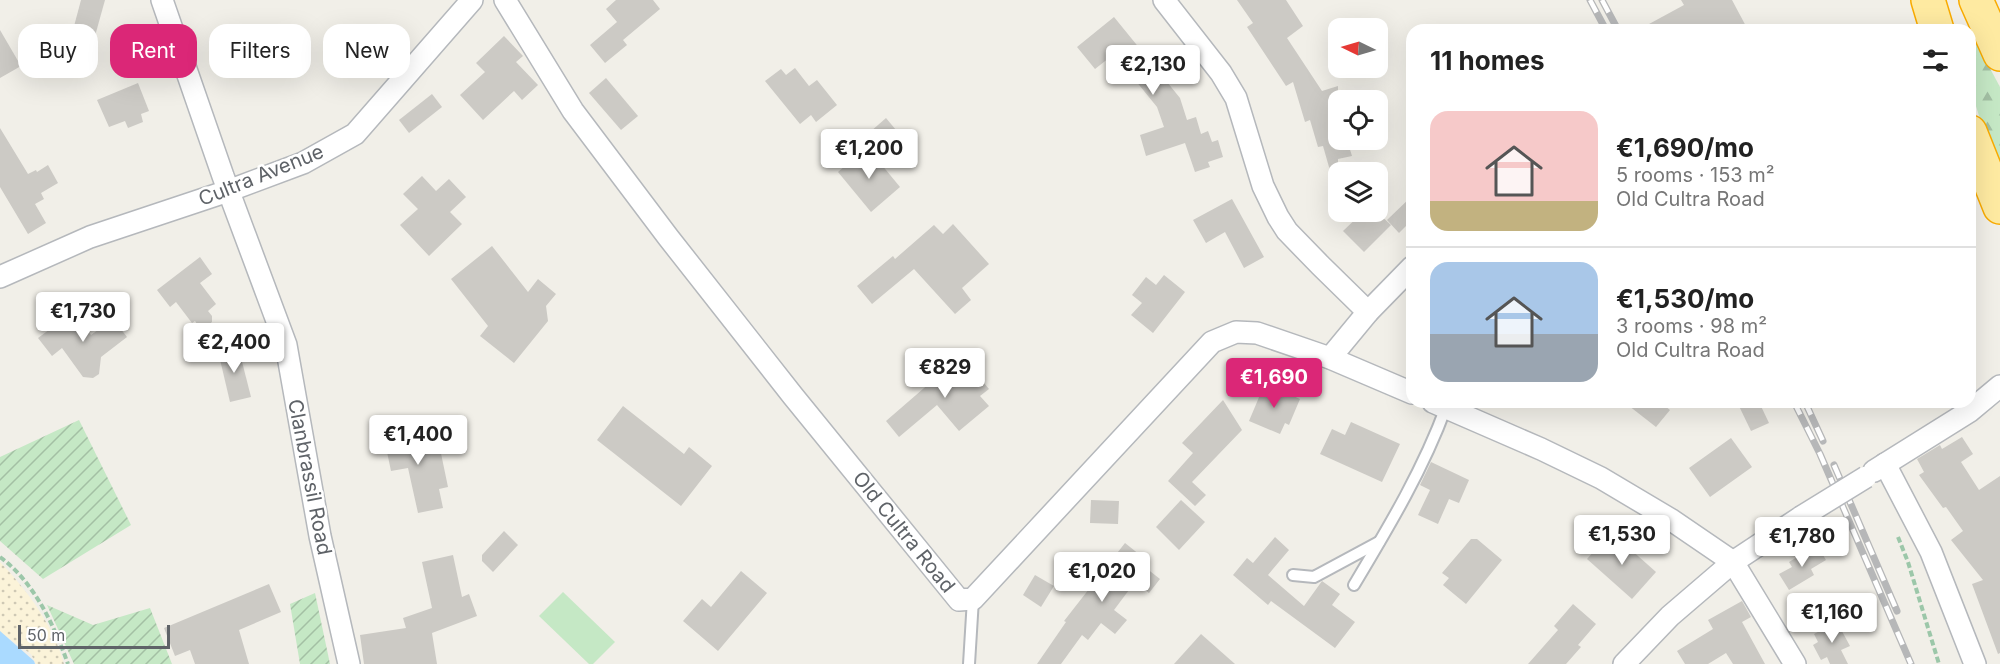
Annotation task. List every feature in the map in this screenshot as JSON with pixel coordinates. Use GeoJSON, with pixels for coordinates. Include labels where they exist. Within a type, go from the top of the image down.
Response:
{"type":"FeatureCollection","features":[{"type":"Feature","properties":{"kind":"highway"},"geometry":{"type":"LineString","coordinates":[[1928,0],[1935,24]]}},
{"type":"Feature","properties":{"kind":"highway"},"geometry":{"type":"LineString","coordinates":[[1976,0],[2000,54]]}},
{"type":"Feature","properties":{"kind":"highway"},"geometry":{"type":"LineString","coordinates":[[1976,147],[2000,207]]}},
{"type":"Feature","properties":{"kind":"street","name":"Clanbrassil Road"},"geometry":{"type":"LineString","coordinates":[[162,0],[228,191],[286,345],[320,536],[349,664]]}},
{"type":"Feature","properties":{"kind":"street","name":"Cultra Avenue"},"geometry":{"type":"LineString","coordinates":[[0,277],[90,237],[228,191],[303,163],[355,134],[472,0]]}},
{"type":"Feature","properties":{"kind":"street","name":"Old Cultra Road"},"geometry":{"type":"LineString","coordinates":[[505,0],[573,111],[668,237],[793,396],[960,600],[973,599],[1212,342],[1236,332],[1257,333],[1330,358],[1406,390]]}},
{"type":"Feature","properties":{"kind":"street"},"geometry":{"type":"LineString","coordinates":[[1164,0],[1221,73],[1236,98],[1263,186],[1278,218],[1287,231],[1368,312]]}},
{"type":"Feature","properties":{"kind":"street"},"geometry":{"type":"LineString","coordinates":[[1330,358],[1368,312],[1406,273]]}},
{"type":"Feature","properties":{"kind":"street"},"geometry":{"type":"LineString","coordinates":[[1976,406],[2000,386]]}},
{"type":"Feature","properties":{"kind":"street"},"geometry":{"type":"LineString","coordinates":[[1447,408],[1542,449],[1601,478],[1670,519],[1733,561],[1795,664]]}},
{"type":"Feature","properties":{"kind":"street"},"geometry":{"type":"LineString","coordinates":[[1624,664],[1670,616],[1733,561],[1974,408]]}},
{"type":"Feature","properties":{"kind":"street"},"geometry":{"type":"LineString","coordinates":[[1885,464],[1931,552],[1975,664]]}},
{"type":"Feature","properties":{"kind":"lane"},"geometry":{"type":"LineString","coordinates":[[1354,585],[1427,455],[1439,408]]}},
{"type":"Feature","properties":{"kind":"lane"},"geometry":{"type":"LineString","coordinates":[[1293,575],[1314,577],[1379,542]]}},
{"type":"Feature","properties":{"kind":"lane"},"geometry":{"type":"LineString","coordinates":[[969,664],[973,599]]}},
{"type":"Feature","properties":{"kind":"path"},"geometry":{"type":"LineString","coordinates":[[1896,530],[1912,572],[1939,664]]}},
{"type":"Feature","properties":{"kind":"path"},"geometry":{"type":"LineString","coordinates":[[0,556],[10,564],[33,593],[49,619],[68,664]]}},
{"type":"Feature","properties":{"kind":"green space"},"geometry":{"type":"Polygon","coordinates":[[[1976,42],[2000,87],[2000,183],[1976,106],[1976,42]]]}},
{"type":"Feature","properties":{"kind":"green space"},"geometry":{"type":"Polygon","coordinates":[[[79,420],[131,525],[43,579],[0,541],[0,457],[79,420]]]}},
{"type":"Feature","properties":{"kind":"green space"},"geometry":{"type":"Polygon","coordinates":[[[563,592],[615,642],[593,664],[589,664],[539,616],[563,592]]]}},
{"type":"Feature","properties":{"kind":"green space"},"geometry":{"type":"Polygon","coordinates":[[[315,593],[330,664],[300,664],[290,604],[315,593]]]}},
{"type":"Feature","properties":{"kind":"green space"},"geometry":{"type":"Polygon","coordinates":[[[47,605],[93,625],[150,608],[172,664],[74,664],[47,605]]]}},
{"type":"Feature","properties":{"kind":"sand"},"geometry":{"type":"Polygon","coordinates":[[[0,562],[38,609],[54,636],[64,664],[36,664],[31,654],[0,632],[0,562]]]}},
{"type":"Feature","properties":{"kind":"water"},"geometry":{"type":"Polygon","coordinates":[[[0,631],[34,661],[35,664],[0,664],[0,631]]]}},
{"type":"Feature","properties":{"kind":"building"},"geometry":{"type":"Polygon","coordinates":[[[81,0],[105,0],[98,25],[75,24],[81,0]]]}},
{"type":"Feature","properties":{"kind":"building"},"geometry":{"type":"Polygon","coordinates":[[[616,0],[653,0],[660,9],[623,40],[627,45],[605,63],[590,45],[617,22],[606,9],[616,0]]]}},
{"type":"Feature","properties":{"kind":"building"},"geometry":{"type":"Polygon","coordinates":[[[1237,0],[1286,0],[1303,26],[1287,38],[1322,91],[1338,86],[1338,90],[1328,90],[1328,150],[1350,150],[1352,156],[1328,164],[1323,146],[1318,147],[1310,120],[1305,122],[1293,82],[1286,86],[1247,27],[1253,23],[1237,0]]]}},
{"type":"Feature","properties":{"kind":"building"},"geometry":{"type":"Polygon","coordinates":[[[1681,0],[1732,0],[1745,24],[1649,24],[1684,5],[1681,0]]]}},
{"type":"Feature","properties":{"kind":"building"},"geometry":{"type":"Polygon","coordinates":[[[1114,17],[1180,98],[1187,120],[1196,117],[1201,134],[1208,131],[1212,142],[1218,140],[1223,157],[1208,162],[1210,167],[1195,172],[1185,143],[1146,156],[1140,135],[1164,127],[1157,107],[1114,54],[1095,69],[1077,47],[1114,17]]]}},
{"type":"Feature","properties":{"kind":"building"},"geometry":{"type":"Polygon","coordinates":[[[0,30],[18,61],[18,68],[0,78],[0,30]]]}},
{"type":"Feature","properties":{"kind":"building"},"geometry":{"type":"Polygon","coordinates":[[[504,36],[523,56],[516,62],[538,85],[522,100],[514,91],[483,120],[460,95],[485,72],[476,63],[504,36]]]}},
{"type":"Feature","properties":{"kind":"building"},"geometry":{"type":"Polygon","coordinates":[[[795,68],[809,86],[817,80],[837,105],[816,122],[811,115],[800,124],[765,81],[781,69],[786,75],[795,68]]]}},
{"type":"Feature","properties":{"kind":"building"},"geometry":{"type":"Polygon","coordinates":[[[606,78],[638,116],[621,130],[589,93],[606,78]]]}},
{"type":"Feature","properties":{"kind":"building"},"geometry":{"type":"Polygon","coordinates":[[[138,83],[149,111],[141,114],[143,122],[128,128],[125,121],[109,127],[97,100],[138,83]]]}},
{"type":"Feature","properties":{"kind":"building"},"geometry":{"type":"Polygon","coordinates":[[[432,94],[442,107],[409,133],[399,120],[432,94]]]}},
{"type":"Feature","properties":{"kind":"building"},"geometry":{"type":"Polygon","coordinates":[[[886,118],[896,130],[880,143],[870,132],[886,118]]]}},
{"type":"Feature","properties":{"kind":"building"},"geometry":{"type":"Polygon","coordinates":[[[0,128],[28,174],[36,170],[37,172],[48,165],[58,183],[41,193],[44,199],[35,204],[46,223],[28,234],[0,187],[0,128]]]}},
{"type":"Feature","properties":{"kind":"building"},"geometry":{"type":"Polygon","coordinates":[[[867,147],[900,187],[871,212],[838,172],[867,147]]]}},
{"type":"Feature","properties":{"kind":"building"},"geometry":{"type":"Polygon","coordinates":[[[422,176],[436,191],[449,179],[466,197],[450,212],[462,224],[429,256],[400,225],[418,209],[403,194],[422,176]]]}},
{"type":"Feature","properties":{"kind":"building"},"geometry":{"type":"Polygon","coordinates":[[[1232,199],[1264,257],[1244,268],[1225,232],[1206,243],[1193,220],[1232,199]]]}},
{"type":"Feature","properties":{"kind":"building"},"geometry":{"type":"Polygon","coordinates":[[[1406,202],[1406,226],[1399,233],[1388,219],[1406,202]]]}},
{"type":"Feature","properties":{"kind":"building"},"geometry":{"type":"Polygon","coordinates":[[[1352,222],[1388,222],[1391,225],[1364,252],[1343,231],[1352,222]]]}},
{"type":"Feature","properties":{"kind":"building"},"geometry":{"type":"Polygon","coordinates":[[[953,224],[989,264],[962,288],[971,300],[955,314],[914,269],[872,304],[857,286],[893,256],[895,259],[934,225],[943,234],[953,224]]]}},
{"type":"Feature","properties":{"kind":"building"},"geometry":{"type":"Polygon","coordinates":[[[492,246],[528,292],[538,279],[556,294],[546,306],[548,321],[514,363],[480,336],[488,326],[451,279],[492,246]]]}},
{"type":"Feature","properties":{"kind":"building"},"geometry":{"type":"Polygon","coordinates":[[[200,257],[212,274],[200,283],[216,304],[208,311],[212,316],[212,322],[201,330],[195,321],[192,323],[176,302],[170,307],[157,290],[200,257]]]}},
{"type":"Feature","properties":{"kind":"building"},"geometry":{"type":"Polygon","coordinates":[[[1164,275],[1185,292],[1153,333],[1131,315],[1142,303],[1132,295],[1146,277],[1156,285],[1164,275]]]}},
{"type":"Feature","properties":{"kind":"building"},"geometry":{"type":"Polygon","coordinates":[[[73,312],[91,335],[113,319],[127,337],[101,357],[99,374],[93,378],[83,377],[62,348],[52,356],[38,338],[73,312]]]}},
{"type":"Feature","properties":{"kind":"building"},"geometry":{"type":"Polygon","coordinates":[[[238,346],[251,397],[230,402],[218,351],[238,346]]]}},
{"type":"Feature","properties":{"kind":"building"},"geometry":{"type":"Polygon","coordinates":[[[961,356],[989,389],[980,396],[989,406],[959,431],[937,405],[899,437],[886,421],[961,356]]]}},
{"type":"Feature","properties":{"kind":"building"},"geometry":{"type":"Polygon","coordinates":[[[1265,383],[1300,399],[1289,425],[1285,423],[1280,434],[1249,421],[1265,383]]]}},
{"type":"Feature","properties":{"kind":"building"},"geometry":{"type":"Polygon","coordinates":[[[1223,400],[1242,430],[1192,482],[1206,495],[1195,506],[1168,481],[1193,453],[1182,443],[1223,400]]]}},
{"type":"Feature","properties":{"kind":"building"},"geometry":{"type":"Polygon","coordinates":[[[623,406],[684,454],[689,447],[712,466],[681,506],[597,440],[623,406]]]}},
{"type":"Feature","properties":{"kind":"building"},"geometry":{"type":"Polygon","coordinates":[[[1632,408],[1668,408],[1670,410],[1656,427],[1632,408]]]}},
{"type":"Feature","properties":{"kind":"building"},"geometry":{"type":"Polygon","coordinates":[[[1740,408],[1762,408],[1769,423],[1751,431],[1740,408]]]}},
{"type":"Feature","properties":{"kind":"building"},"geometry":{"type":"Polygon","coordinates":[[[1351,422],[1400,444],[1382,482],[1320,454],[1332,429],[1345,435],[1351,422]]]}},
{"type":"Feature","properties":{"kind":"building"},"geometry":{"type":"Polygon","coordinates":[[[413,426],[417,444],[438,439],[448,487],[439,489],[443,508],[418,513],[408,468],[391,471],[383,433],[413,426]]]}},
{"type":"Feature","properties":{"kind":"building"},"geometry":{"type":"Polygon","coordinates":[[[1962,437],[1973,454],[1961,462],[1979,490],[2000,476],[2000,653],[1998,654],[1972,584],[1983,580],[1951,540],[1963,531],[1919,475],[1924,472],[1917,459],[1940,445],[1942,449],[1962,437]]]}},
{"type":"Feature","properties":{"kind":"building"},"geometry":{"type":"Polygon","coordinates":[[[1731,438],[1752,467],[1710,497],[1689,468],[1731,438]]]}},
{"type":"Feature","properties":{"kind":"building"},"geometry":{"type":"Polygon","coordinates":[[[1431,462],[1469,480],[1459,503],[1449,499],[1438,524],[1418,515],[1430,490],[1420,485],[1431,462]]]}},
{"type":"Feature","properties":{"kind":"building"},"geometry":{"type":"Polygon","coordinates":[[[1091,500],[1119,501],[1118,524],[1090,523],[1091,500]]]}},
{"type":"Feature","properties":{"kind":"building"},"geometry":{"type":"Polygon","coordinates":[[[1181,500],[1205,522],[1179,550],[1156,527],[1181,500]]]}},
{"type":"Feature","properties":{"kind":"building"},"geometry":{"type":"Polygon","coordinates":[[[504,531],[518,545],[493,572],[482,561],[482,555],[504,531]]]}},
{"type":"Feature","properties":{"kind":"building"},"geometry":{"type":"Polygon","coordinates":[[[1611,532],[1656,572],[1632,599],[1587,559],[1611,532]]]}},
{"type":"Feature","properties":{"kind":"building"},"geometry":{"type":"Polygon","coordinates":[[[1275,537],[1289,550],[1268,575],[1304,606],[1322,581],[1340,594],[1332,605],[1355,622],[1335,648],[1271,601],[1268,605],[1233,575],[1247,558],[1253,563],[1275,537]]]}},
{"type":"Feature","properties":{"kind":"building"},"geometry":{"type":"Polygon","coordinates":[[[1471,539],[1477,539],[1502,560],[1466,604],[1443,585],[1449,578],[1442,573],[1471,539]]]}},
{"type":"Feature","properties":{"kind":"building"},"geometry":{"type":"Polygon","coordinates":[[[1125,543],[1150,563],[1146,568],[1160,579],[1149,593],[1135,582],[1114,610],[1127,620],[1115,634],[1101,623],[1088,640],[1082,635],[1061,664],[1037,664],[1066,622],[1064,621],[1125,543]]]}},
{"type":"Feature","properties":{"kind":"building"},"geometry":{"type":"Polygon","coordinates":[[[1817,545],[1826,560],[1811,569],[1814,575],[1789,590],[1779,574],[1792,567],[1789,562],[1817,545]]]}},
{"type":"Feature","properties":{"kind":"building"},"geometry":{"type":"Polygon","coordinates":[[[453,555],[462,597],[469,594],[477,616],[432,633],[437,664],[364,664],[360,635],[406,628],[403,618],[432,608],[422,562],[453,555]]]}},
{"type":"Feature","properties":{"kind":"building"},"geometry":{"type":"Polygon","coordinates":[[[741,571],[767,593],[718,651],[683,621],[702,599],[711,607],[741,571]]]}},
{"type":"Feature","properties":{"kind":"building"},"geometry":{"type":"Polygon","coordinates":[[[1035,575],[1054,586],[1041,607],[1023,595],[1035,575]]]}},
{"type":"Feature","properties":{"kind":"building"},"geometry":{"type":"Polygon","coordinates":[[[269,584],[281,612],[239,630],[249,664],[195,664],[190,650],[175,656],[164,628],[269,584]]]}},
{"type":"Feature","properties":{"kind":"building"},"geometry":{"type":"Polygon","coordinates":[[[1742,601],[1751,617],[1742,622],[1765,664],[1733,664],[1726,653],[1708,664],[1685,664],[1677,651],[1713,629],[1708,620],[1742,601]]]}},
{"type":"Feature","properties":{"kind":"building"},"geometry":{"type":"Polygon","coordinates":[[[1573,604],[1596,624],[1578,645],[1581,647],[1566,664],[1528,664],[1558,630],[1554,626],[1573,604]]]}},
{"type":"Feature","properties":{"kind":"building"},"geometry":{"type":"Polygon","coordinates":[[[1837,622],[1850,646],[1841,650],[1848,664],[1830,664],[1827,657],[1821,660],[1813,645],[1818,642],[1814,634],[1837,622]]]}},
{"type":"Feature","properties":{"kind":"building"},"geometry":{"type":"Polygon","coordinates":[[[1201,634],[1235,664],[1174,664],[1201,634]]]}},
{"type":"Feature","properties":{"kind":"railway"},"geometry":{"type":"LineString","coordinates":[[1590,0],[1603,24]]}},
{"type":"Feature","properties":{"kind":"railway"},"geometry":{"type":"LineString","coordinates":[[1602,0],[1615,24]]}},
{"type":"Feature","properties":{"kind":"railway"},"geometry":{"type":"LineString","coordinates":[[1797,408],[1820,454],[1911,664]]}},
{"type":"Feature","properties":{"kind":"railway"},"geometry":{"type":"LineString","coordinates":[[1808,408],[1823,441]]}},
{"type":"Feature","properties":{"kind":"railway"},"geometry":{"type":"LineString","coordinates":[[1834,465],[1897,611]]}}]}
